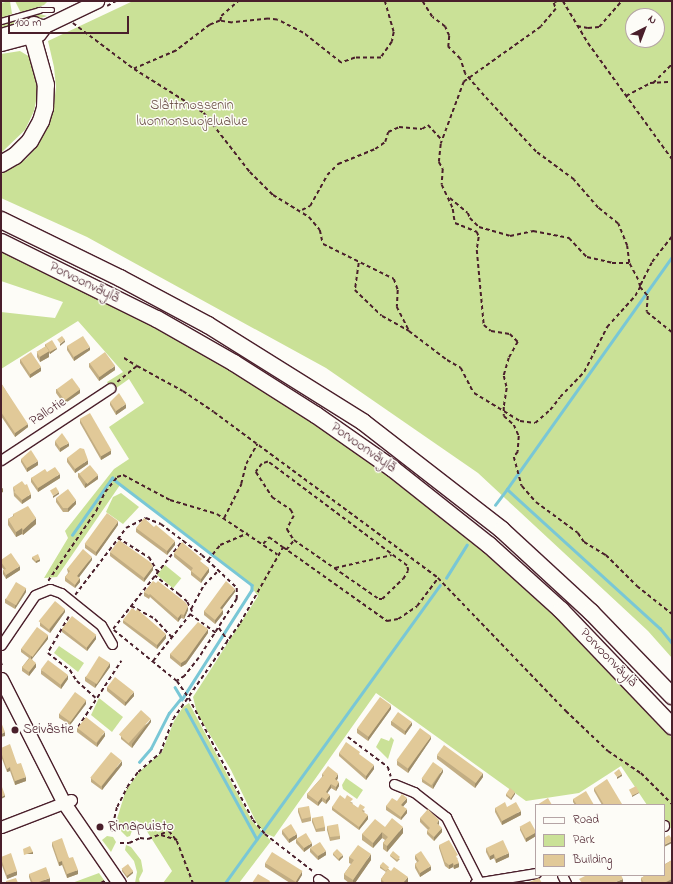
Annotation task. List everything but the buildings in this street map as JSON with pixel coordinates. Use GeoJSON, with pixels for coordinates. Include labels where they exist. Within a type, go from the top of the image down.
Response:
{"type":"FeatureCollection","features":[{"type":"Feature","properties":{"kind":"highway"},"geometry":{"type":"LineString","coordinates":[[1,164],[15,156],[30,141],[41,121],[45,108],[46,85],[37,29]]}},
{"type":"Feature","properties":{"kind":"highway","name":"Porvoonväylä"},"geometry":{"type":"LineString","coordinates":[[1,220],[202,321],[304,383],[363,422],[435,476],[513,539],[591,612],[672,696]]}},
{"type":"Feature","properties":{"kind":"highway","name":"Porvoonväylä"},"geometry":{"type":"LineString","coordinates":[[1,242],[157,319],[234,363],[316,415],[393,469],[489,545],[550,600],[606,654],[672,726]]}},
{"type":"Feature","properties":{"kind":"main road"},"geometry":{"type":"LineString","coordinates":[[1,44],[97,1]]}},
{"type":"Feature","properties":{"kind":"main road"},"geometry":{"type":"LineString","coordinates":[[1,34],[37,29]]}},
{"type":"Feature","properties":{"kind":"main road"},"geometry":{"type":"LineString","coordinates":[[1,678],[50,772],[59,779],[67,801],[84,823],[86,832],[119,883]]}},
{"type":"Feature","properties":{"kind":"street","name":"Pallotie"},"geometry":{"type":"LineString","coordinates":[[1,460],[110,388]]}},
{"type":"Feature","properties":{"kind":"street"},"geometry":{"type":"LineString","coordinates":[[1,645],[35,595],[46,589],[54,589],[109,629],[112,644]]}},
{"type":"Feature","properties":{"kind":"street"},"geometry":{"type":"LineString","coordinates":[[394,784],[414,792],[446,817],[477,883],[535,873]]}},
{"type":"Feature","properties":{"kind":"street"},"geometry":{"type":"LineString","coordinates":[[1,827],[67,801]]}},
{"type":"Feature","properties":{"kind":"lane"},"geometry":{"type":"LineString","coordinates":[[1,22],[39,10],[52,10]]}},
{"type":"Feature","properties":{"kind":"path"},"geometry":{"type":"LineString","coordinates":[[134,69],[176,51],[210,25],[220,21],[277,20],[303,33],[335,60],[346,62],[355,58],[381,58],[387,51],[394,32],[385,1]]}},
{"type":"Feature","properties":{"kind":"path"},"geometry":{"type":"LineString","coordinates":[[422,1],[432,17],[448,31],[448,47],[460,59],[465,74],[536,152],[574,180],[598,208],[618,224],[627,246],[629,263],[640,287],[648,296],[647,312],[672,332]]}},
{"type":"Feature","properties":{"kind":"path"},"geometry":{"type":"LineString","coordinates":[[558,1],[554,3],[556,9],[541,27],[469,78],[460,91],[442,140],[439,162],[443,169],[444,191],[468,213],[470,218],[479,227],[510,236],[533,231],[569,238],[587,257],[612,263],[629,263]]}},
{"type":"Feature","properties":{"kind":"path"},"geometry":{"type":"LineString","coordinates":[[562,1],[577,26],[672,159]]}},
{"type":"Feature","properties":{"kind":"path"},"geometry":{"type":"LineString","coordinates":[[577,26],[588,28],[599,27],[622,1]]}},
{"type":"Feature","properties":{"kind":"path"},"geometry":{"type":"LineString","coordinates":[[220,21],[221,16],[237,2]]}},
{"type":"Feature","properties":{"kind":"path"},"geometry":{"type":"LineString","coordinates":[[73,23],[134,69],[204,113],[250,172],[275,197],[302,210],[320,230],[323,244],[396,281],[397,307],[409,331]]}},
{"type":"Feature","properties":{"kind":"path"},"geometry":{"type":"LineString","coordinates":[[626,96],[653,83],[672,64]]}},
{"type":"Feature","properties":{"kind":"path"},"geometry":{"type":"LineString","coordinates":[[653,83],[672,82]]}},
{"type":"Feature","properties":{"kind":"path"},"geometry":{"type":"LineString","coordinates":[[302,210],[310,206],[326,175],[338,164],[375,149],[385,142],[388,132],[399,127],[422,129],[428,124],[442,140]]}},
{"type":"Feature","properties":{"kind":"path"},"geometry":{"type":"LineString","coordinates":[[450,198],[455,223],[477,232],[480,237],[478,264],[484,325],[491,331],[510,334],[518,342],[509,358],[504,376],[507,388],[504,416],[514,425],[519,436],[518,452],[514,457],[525,491],[578,533],[584,542],[606,555],[637,586],[672,614]]}},
{"type":"Feature","properties":{"kind":"path"},"geometry":{"type":"LineString","coordinates":[[359,263],[354,290],[382,316],[409,331],[447,360],[461,368],[474,393],[520,421],[535,423],[550,410],[560,397],[584,372],[607,327],[629,305],[652,263],[672,237]]}},
{"type":"Feature","properties":{"kind":"path"},"geometry":{"type":"LineString","coordinates":[[124,358],[183,391],[438,578],[566,711],[608,751],[642,773],[672,804]]}},
{"type":"Feature","properties":{"kind":"path"},"geometry":{"type":"LineString","coordinates":[[110,388],[138,366]]}},
{"type":"Feature","properties":{"kind":"path"},"geometry":{"type":"LineString","coordinates":[[224,518],[241,484],[246,464],[257,444]]}},
{"type":"Feature","properties":{"kind":"path"},"geometry":{"type":"LineString","coordinates":[[268,462],[392,555],[407,566],[408,571],[382,599],[374,596],[294,540],[287,529],[294,516],[291,510],[272,497],[256,472],[262,464],[268,462]]}},
{"type":"Feature","properties":{"kind":"path"},"geometry":{"type":"LineString","coordinates":[[46,589],[48,581],[117,477],[126,476],[170,500],[206,509],[224,518],[278,555]]}},
{"type":"Feature","properties":{"kind":"path"},"geometry":{"type":"LineString","coordinates":[[71,601],[126,528],[146,518],[161,524],[183,540],[219,570],[238,592],[232,608],[220,629],[185,676],[177,681]]}},
{"type":"Feature","properties":{"kind":"path"},"geometry":{"type":"LineString","coordinates":[[208,560],[224,543],[248,534]]}},
{"type":"Feature","properties":{"kind":"path"},"geometry":{"type":"LineString","coordinates":[[264,544],[269,537],[387,621],[398,619],[416,606],[438,578]]}},
{"type":"Feature","properties":{"kind":"path"},"geometry":{"type":"LineString","coordinates":[[118,538],[149,557],[158,572]]}},
{"type":"Feature","properties":{"kind":"path"},"geometry":{"type":"LineString","coordinates":[[183,540],[131,606],[109,629],[153,661],[177,681],[188,696],[260,830],[307,867],[321,881]]}},
{"type":"Feature","properties":{"kind":"path"},"geometry":{"type":"LineString","coordinates":[[286,550],[294,540]]}},
{"type":"Feature","properties":{"kind":"path"},"geometry":{"type":"LineString","coordinates":[[112,832],[117,807],[127,787],[138,772],[160,753],[173,719],[228,640],[284,547]]}},
{"type":"Feature","properties":{"kind":"path"},"geometry":{"type":"LineString","coordinates":[[336,568],[392,555]]}},
{"type":"Feature","properties":{"kind":"path"},"geometry":{"type":"LineString","coordinates":[[153,661],[190,614],[191,609],[204,585],[219,570]]}},
{"type":"Feature","properties":{"kind":"path"},"geometry":{"type":"LineString","coordinates":[[155,576],[179,595],[191,609]]}},
{"type":"Feature","properties":{"kind":"path"},"geometry":{"type":"LineString","coordinates":[[131,606],[155,619],[172,638]]}},
{"type":"Feature","properties":{"kind":"path"},"geometry":{"type":"LineString","coordinates":[[190,614],[216,633]]}},
{"type":"Feature","properties":{"kind":"path"},"geometry":{"type":"LineString","coordinates":[[69,617],[48,653],[70,670],[78,681],[96,698]]}},
{"type":"Feature","properties":{"kind":"path"},"geometry":{"type":"LineString","coordinates":[[220,629],[228,640]]}},
{"type":"Feature","properties":{"kind":"path"},"geometry":{"type":"LineString","coordinates":[[1,656],[1,661]]}},
{"type":"Feature","properties":{"kind":"path"},"geometry":{"type":"LineString","coordinates":[[78,727],[121,661]]}},
{"type":"Feature","properties":{"kind":"path"},"geometry":{"type":"LineString","coordinates":[[348,737],[388,767],[394,784]]}},
{"type":"Feature","properties":{"kind":"path"},"geometry":{"type":"LineString","coordinates":[[161,835],[169,831],[177,840],[193,883]]}},
{"type":"Feature","properties":{"kind":"path"},"geometry":{"type":"LineString","coordinates":[[120,843],[129,843],[140,838],[148,839],[156,835],[177,840]]}},
{"type":"Feature","properties":{"kind":"green space"},"geometry":{"type":"Polygon","coordinates":[[[10,1],[12,14],[1,18],[1,3],[10,1]]]}},
{"type":"Feature","properties":{"kind":"green space"},"geometry":{"type":"Polygon","coordinates":[[[15,1],[48,1],[44,5],[21,13],[15,1]]]}},
{"type":"Feature","properties":{"kind":"green space","name":"Slåttmossenin luonnonsuojelualue"},"geometry":{"type":"Polygon","coordinates":[[[133,1],[672,1],[672,658],[648,631],[478,473],[326,368],[87,237],[1,198],[1,174],[26,159],[39,144],[53,112],[56,87],[54,67],[48,41],[133,1]]]}},
{"type":"Feature","properties":{"kind":"green space"},"geometry":{"type":"Polygon","coordinates":[[[40,14],[47,16],[1,31],[1,25],[40,14]]]}},
{"type":"Feature","properties":{"kind":"green space"},"geometry":{"type":"Polygon","coordinates":[[[20,51],[30,57],[38,91],[34,111],[25,130],[1,153],[1,54],[20,51]]]}},
{"type":"Feature","properties":{"kind":"green space"},"geometry":{"type":"Polygon","coordinates":[[[1,250],[147,323],[241,375],[317,423],[447,520],[510,573],[581,641],[672,738],[672,829],[665,825],[665,804],[646,804],[621,766],[579,793],[526,801],[376,693],[274,837],[267,834],[258,826],[231,770],[197,713],[193,697],[258,596],[249,584],[120,485],[57,577],[44,578],[68,538],[65,531],[114,469],[129,459],[109,427],[144,403],[129,379],[112,391],[107,382],[123,372],[78,321],[1,369],[1,312],[55,318],[63,302],[1,281],[1,250]]]}},
{"type":"Feature","properties":{"kind":"green space"},"geometry":{"type":"Polygon","coordinates":[[[121,493],[139,507],[123,524],[106,512],[113,497],[121,493]]]}},
{"type":"Feature","properties":{"kind":"green space"},"geometry":{"type":"Polygon","coordinates":[[[165,565],[181,578],[173,588],[157,575],[165,565]]]}},
{"type":"Feature","properties":{"kind":"green space"},"geometry":{"type":"Polygon","coordinates":[[[59,646],[84,663],[78,672],[54,653],[59,646]]]}},
{"type":"Feature","properties":{"kind":"green space"},"geometry":{"type":"Polygon","coordinates":[[[99,698],[123,717],[112,732],[91,715],[99,698]]]}},
{"type":"Feature","properties":{"kind":"green space"},"geometry":{"type":"Polygon","coordinates":[[[189,703],[252,821],[271,841],[239,883],[163,883],[172,871],[143,825],[136,820],[130,836],[127,837],[115,825],[126,790],[140,771],[162,752],[174,721],[183,707],[189,703]]]}},
{"type":"Feature","properties":{"kind":"green space"},"geometry":{"type":"Polygon","coordinates":[[[391,737],[394,740],[388,759],[376,747],[381,738],[389,741],[391,737]]]}},
{"type":"Feature","properties":{"kind":"green space"},"geometry":{"type":"Polygon","coordinates":[[[346,778],[363,790],[357,799],[343,789],[342,785],[346,778]]]}},
{"type":"Feature","properties":{"kind":"green space"},"geometry":{"type":"Polygon","coordinates":[[[107,836],[113,837],[116,842],[111,852],[102,840],[107,836]]]}},
{"type":"Feature","properties":{"kind":"green space"},"geometry":{"type":"Polygon","coordinates":[[[126,845],[131,847],[141,860],[143,871],[139,879],[140,883],[135,883],[137,872],[134,861],[125,850],[126,845]]]}},
{"type":"Feature","properties":{"kind":"green space"},"geometry":{"type":"Polygon","coordinates":[[[99,873],[106,883],[72,883],[99,873]]]}},
{"type":"Feature","properties":{"kind":"waterway"},"geometry":{"type":"LineString","coordinates":[[507,489],[672,257]]}},
{"type":"Feature","properties":{"kind":"waterway"},"geometry":{"type":"LineString","coordinates":[[72,535],[112,478],[252,585],[252,590],[182,700]]}},
{"type":"Feature","properties":{"kind":"waterway"},"geometry":{"type":"LineString","coordinates":[[495,505],[507,489],[660,628],[672,643]]}},
{"type":"Feature","properties":{"kind":"waterway"},"geometry":{"type":"LineString","coordinates":[[446,578],[467,545]]}},
{"type":"Feature","properties":{"kind":"waterway"},"geometry":{"type":"LineString","coordinates":[[225,883],[440,585]]}},
{"type":"Feature","properties":{"kind":"waterway"},"geometry":{"type":"LineString","coordinates":[[139,762],[151,748],[169,713],[181,698],[175,688]]}},
{"type":"Feature","properties":{"kind":"waterway"},"geometry":{"type":"LineString","coordinates":[[186,709],[257,839]]}},
{"type":"Feature","properties":{"kind":"place","name":"Seivästie"},"geometry":{"type":"Point","coordinates":[15,730]}},
{"type":"Feature","properties":{"kind":"place","name":"Rimapuisto"},"geometry":{"type":"Point","coordinates":[100,827]}}]}
